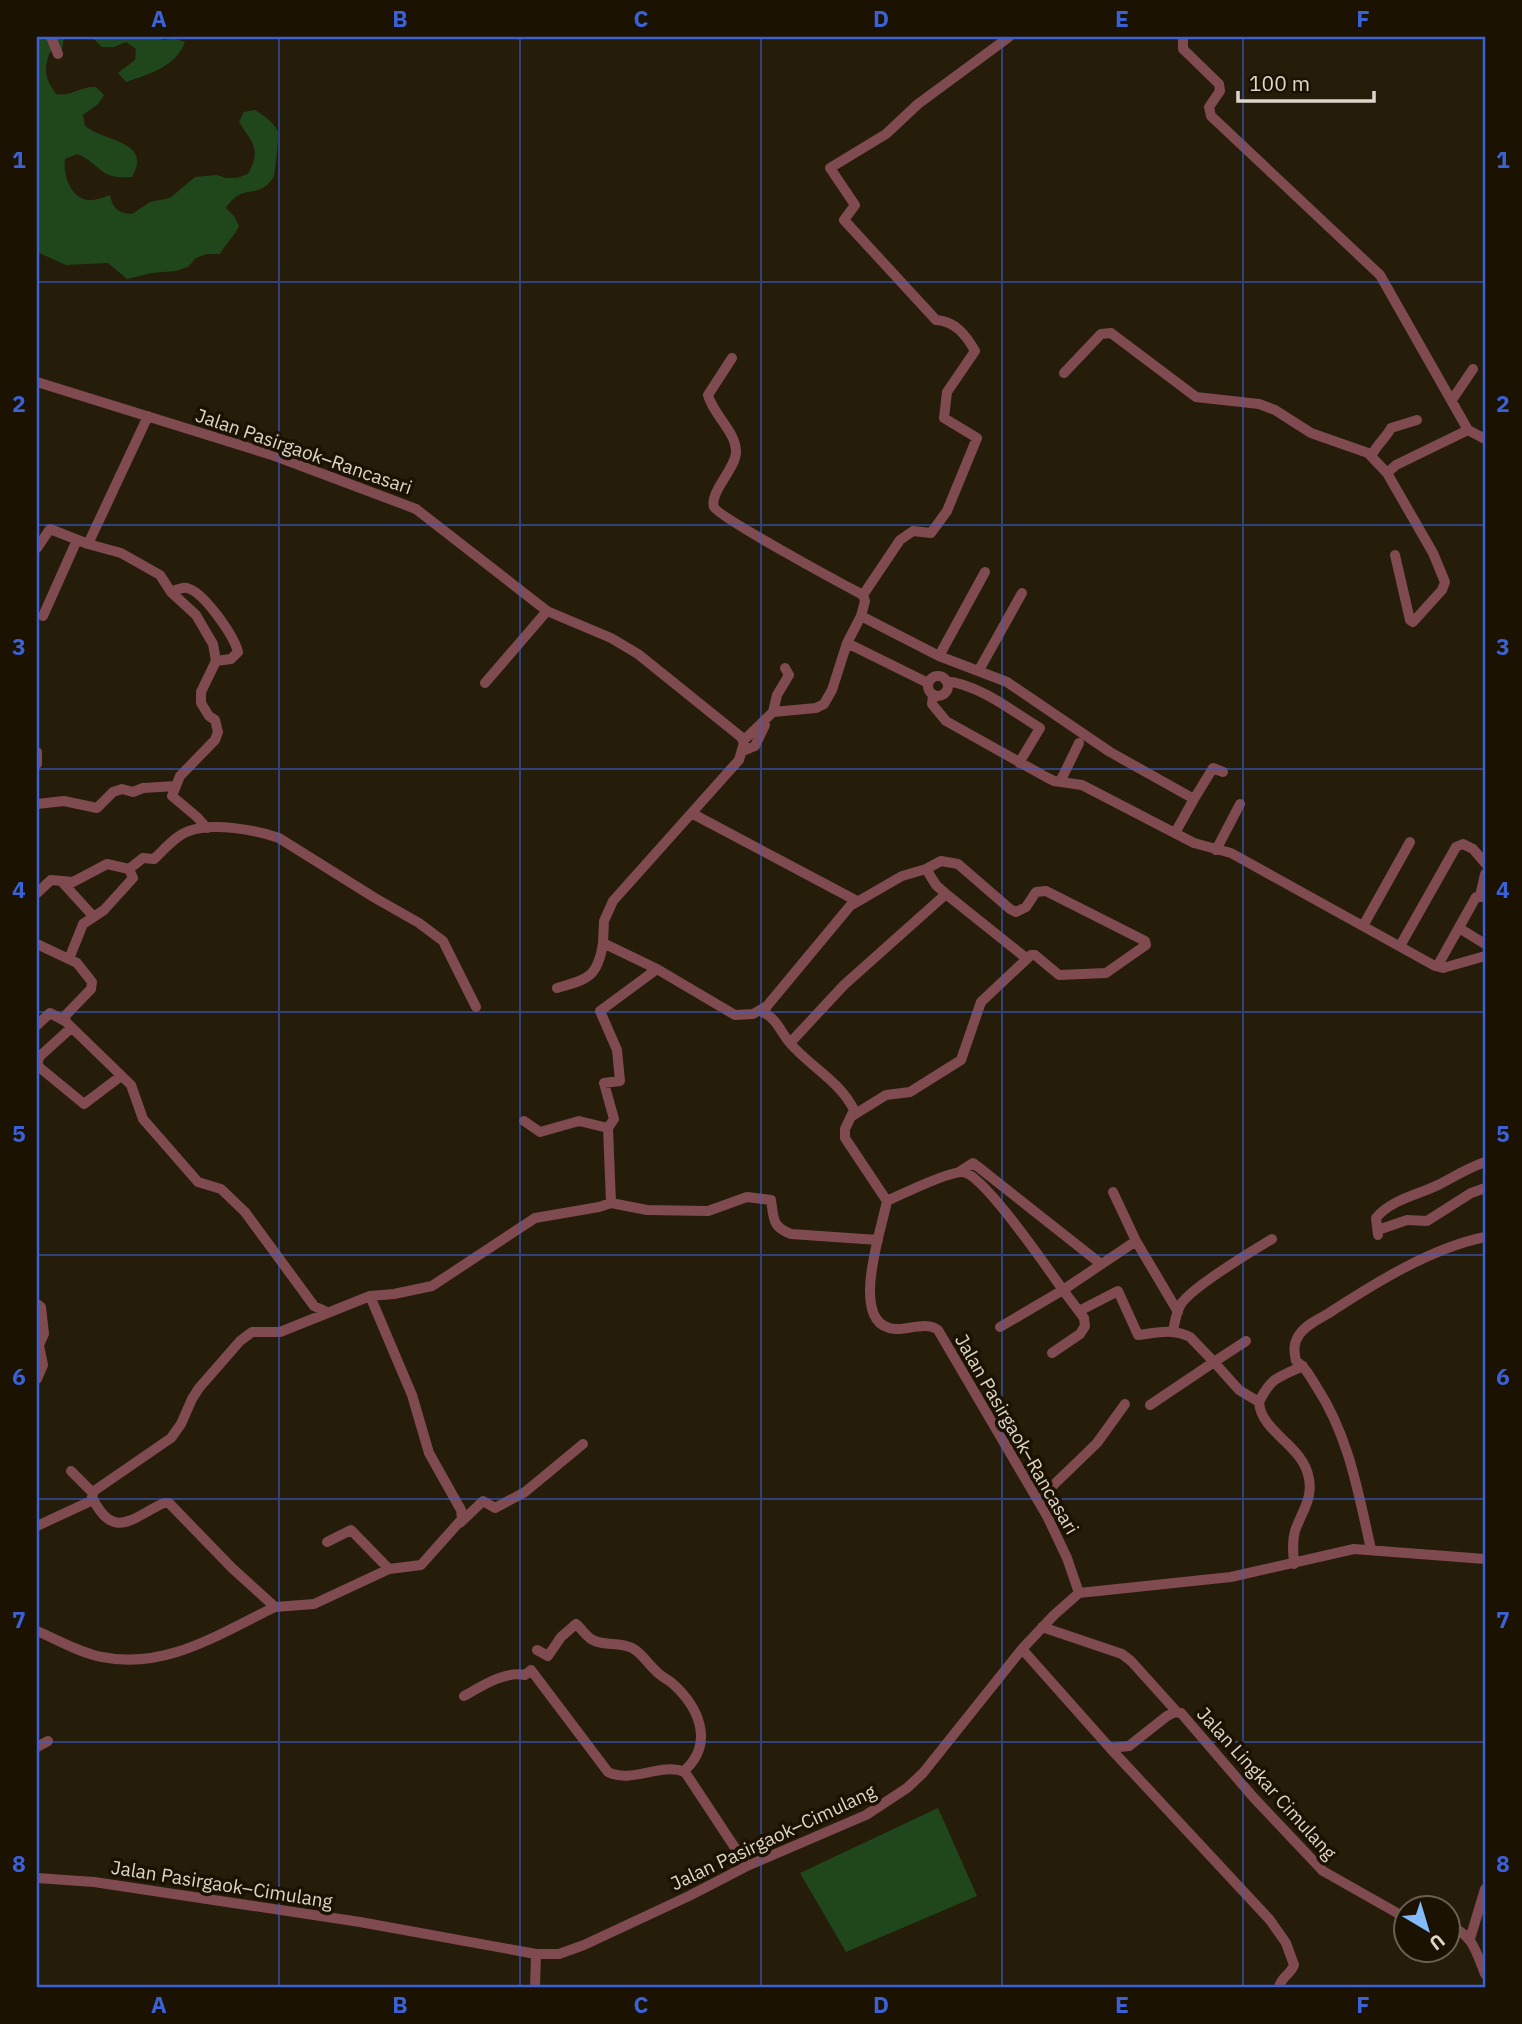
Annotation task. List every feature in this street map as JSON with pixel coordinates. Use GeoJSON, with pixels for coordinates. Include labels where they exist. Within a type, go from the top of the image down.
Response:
{"type":"FeatureCollection","features":[{"type":"Feature","properties":{"kind":"street"},"geometry":{"type":"LineString","coordinates":[[51,37],[58,54]]}},
{"type":"Feature","properties":{"kind":"street"},"geometry":{"type":"LineString","coordinates":[[863,596],[901,540],[913,531],[931,533],[947,511],[978,438],[944,418],[947,392],[975,351],[967,336],[946,320],[936,320],[844,220],[855,205],[830,168],[886,134],[918,104],[1009,37]]}},
{"type":"Feature","properties":{"kind":"street"},"geometry":{"type":"LineString","coordinates":[[1183,37],[1184,49],[1219,84],[1220,91],[1209,107],[1211,116],[1380,275],[1468,430],[1485,439]]}},
{"type":"Feature","properties":{"kind":"street"},"geometry":{"type":"LineString","coordinates":[[1064,373],[1101,334],[1111,333],[1196,397],[1259,404],[1271,408],[1311,433],[1372,455],[1387,473],[1433,554],[1445,582],[1413,622],[1410,620],[1395,555]]}},
{"type":"Feature","properties":{"kind":"street"},"geometry":{"type":"LineString","coordinates":[[732,358],[708,395],[732,438],[736,451],[733,464],[717,491],[715,509],[723,517],[863,596],[865,601],[861,616],[847,643],[832,690],[824,704],[816,708],[770,715]]}},
{"type":"Feature","properties":{"kind":"street"},"geometry":{"type":"LineString","coordinates":[[1452,400],[1465,377],[1474,369]]}},
{"type":"Feature","properties":{"kind":"street","name":"Jalan Pasirgaok–Rancasari"},"geometry":{"type":"LineString","coordinates":[[37,382],[275,456],[416,509],[547,611],[611,638],[638,654],[743,746]]}},
{"type":"Feature","properties":{"kind":"street"},"geometry":{"type":"LineString","coordinates":[[43,616],[148,416]]}},
{"type":"Feature","properties":{"kind":"street"},"geometry":{"type":"LineString","coordinates":[[1372,455],[1391,428],[1417,420]]}},
{"type":"Feature","properties":{"kind":"street"},"geometry":{"type":"LineString","coordinates":[[1387,473],[1396,465],[1468,430]]}},
{"type":"Feature","properties":{"kind":"street"},"geometry":{"type":"LineString","coordinates":[[37,548],[50,529],[121,553],[162,577],[171,592],[196,615],[213,644],[216,661],[201,692],[203,708],[215,720],[218,732],[215,740],[180,776],[172,796],[207,828]]}},
{"type":"Feature","properties":{"kind":"street"},"geometry":{"type":"LineString","coordinates":[[939,656],[985,572]]}},
{"type":"Feature","properties":{"kind":"street"},"geometry":{"type":"LineString","coordinates":[[171,592],[183,588],[192,591],[208,604],[228,632],[238,652],[231,659],[216,661]]}},
{"type":"Feature","properties":{"kind":"street"},"geometry":{"type":"LineString","coordinates":[[979,670],[1022,593]]}},
{"type":"Feature","properties":{"kind":"street"},"geometry":{"type":"LineString","coordinates":[[485,683],[547,611]]}},
{"type":"Feature","properties":{"kind":"street"},"geometry":{"type":"LineString","coordinates":[[861,616],[939,656],[1007,682],[1110,752],[1194,799]]}},
{"type":"Feature","properties":{"kind":"street"},"geometry":{"type":"LineString","coordinates":[[847,643],[928,683]]}},
{"type":"Feature","properties":{"kind":"street"},"geometry":{"type":"LineString","coordinates":[[557,988],[582,981],[592,974],[601,959],[604,921],[613,901],[739,760],[743,746],[770,715],[777,695],[789,676],[785,668]]}},
{"type":"Feature","properties":{"kind":"street"},"geometry":{"type":"LineString","coordinates":[[935,677],[941,677],[948,687],[946,693],[933,695],[928,690],[928,683],[935,677]]}},
{"type":"Feature","properties":{"kind":"street"},"geometry":{"type":"LineString","coordinates":[[946,681],[960,682],[1040,728],[1019,763]]}},
{"type":"Feature","properties":{"kind":"street"},"geometry":{"type":"LineString","coordinates":[[933,695],[932,704],[946,721],[1019,763],[1060,782],[1090,788],[1194,843],[1231,853],[1436,965],[1447,967],[1485,956]]}},
{"type":"Feature","properties":{"kind":"street"},"geometry":{"type":"LineString","coordinates":[[1060,782],[1079,743]]}},
{"type":"Feature","properties":{"kind":"street"},"geometry":{"type":"LineString","coordinates":[[37,752],[37,764]]}},
{"type":"Feature","properties":{"kind":"street"},"geometry":{"type":"LineString","coordinates":[[1175,833],[1213,768],[1223,772]]}},
{"type":"Feature","properties":{"kind":"street"},"geometry":{"type":"LineString","coordinates":[[37,804],[64,801],[97,808],[113,792],[122,789],[133,792],[143,788],[176,786]]}},
{"type":"Feature","properties":{"kind":"street"},"geometry":{"type":"LineString","coordinates":[[1216,850],[1240,804]]}},
{"type":"Feature","properties":{"kind":"street"},"geometry":{"type":"LineString","coordinates":[[693,814],[857,901]]}},
{"type":"Feature","properties":{"kind":"street"},"geometry":{"type":"LineString","coordinates":[[129,869],[143,858],[154,859],[188,831],[207,828],[244,829],[279,838],[419,923],[443,941],[476,1007]]}},
{"type":"Feature","properties":{"kind":"street"},"geometry":{"type":"LineString","coordinates":[[1363,926],[1410,842]]}},
{"type":"Feature","properties":{"kind":"street"},"geometry":{"type":"LineString","coordinates":[[1400,946],[1456,847],[1463,844],[1473,849],[1485,863]]}},
{"type":"Feature","properties":{"kind":"street"},"geometry":{"type":"LineString","coordinates":[[852,1116],[886,1095],[909,1092],[961,1060],[981,1002],[1026,958],[1034,955],[1059,975],[1105,974],[1144,948],[1147,943],[1046,891],[1036,892],[1026,907],[1016,912],[958,864],[941,861],[902,876],[857,901],[835,922],[764,1013],[770,1016],[790,1043],[843,1092],[853,1108],[845,1129],[845,1138],[887,1201],[959,1172],[973,1163],[1101,1264]]}},
{"type":"Feature","properties":{"kind":"street"},"geometry":{"type":"LineString","coordinates":[[37,893],[51,880],[73,881],[107,864],[129,869]]}},
{"type":"Feature","properties":{"kind":"street"},"geometry":{"type":"LineString","coordinates":[[69,959],[83,925],[104,910],[133,878],[129,869]]}},
{"type":"Feature","properties":{"kind":"street"},"geometry":{"type":"LineString","coordinates":[[926,869],[936,885],[946,894],[1026,958]]}},
{"type":"Feature","properties":{"kind":"street"},"geometry":{"type":"LineString","coordinates":[[1436,965],[1476,897],[1483,896],[1485,874]]}},
{"type":"Feature","properties":{"kind":"street"},"geometry":{"type":"LineString","coordinates":[[62,882],[93,916]]}},
{"type":"Feature","properties":{"kind":"street"},"geometry":{"type":"LineString","coordinates":[[790,1043],[844,985],[946,894]]}},
{"type":"Feature","properties":{"kind":"street"},"geometry":{"type":"LineString","coordinates":[[1459,928],[1485,944]]}},
{"type":"Feature","properties":{"kind":"street"},"geometry":{"type":"LineString","coordinates":[[603,943],[657,970],[735,1015],[753,1014],[767,1006]]}},
{"type":"Feature","properties":{"kind":"street"},"geometry":{"type":"LineString","coordinates":[[37,944],[69,959],[81,967],[91,980],[92,986],[65,1016],[68,1024]]}},
{"type":"Feature","properties":{"kind":"street"},"geometry":{"type":"LineString","coordinates":[[611,1203],[608,1128],[614,1119],[604,1083],[620,1081],[617,1050],[600,1011],[657,970]]}},
{"type":"Feature","properties":{"kind":"street"},"geometry":{"type":"LineString","coordinates":[[37,1025],[50,1013],[68,1024],[121,1076],[133,1088],[143,1119],[182,1164],[200,1183],[217,1187],[229,1196],[255,1224],[314,1306],[327,1312]]}},
{"type":"Feature","properties":{"kind":"street"},"geometry":{"type":"LineString","coordinates":[[68,1024],[38,1056],[38,1068],[81,1104],[87,1103],[121,1076]]}},
{"type":"Feature","properties":{"kind":"street"},"geometry":{"type":"LineString","coordinates":[[524,1121],[540,1132],[579,1121],[608,1128]]}},
{"type":"Feature","properties":{"kind":"street"},"geometry":{"type":"LineString","coordinates":[[1485,1162],[1390,1206],[1376,1218],[1378,1232],[1407,1220],[1427,1221],[1447,1207],[1485,1188]]}},
{"type":"Feature","properties":{"kind":"street"},"geometry":{"type":"LineString","coordinates":[[959,1172],[972,1176],[999,1206],[1085,1321],[1084,1331],[1052,1353]]}},
{"type":"Feature","properties":{"kind":"street"},"geometry":{"type":"LineString","coordinates":[[1113,1192],[1136,1241],[1178,1312]]}},
{"type":"Feature","properties":{"kind":"street"},"geometry":{"type":"LineString","coordinates":[[37,1526],[93,1496],[171,1438],[181,1424],[196,1392],[246,1335],[258,1331],[280,1332],[370,1296],[437,1284],[535,1218],[611,1203],[647,1210],[708,1211],[747,1197],[771,1200],[774,1221],[780,1230],[791,1234],[878,1240]]}},
{"type":"Feature","properties":{"kind":"street","name":"Jalan Pasirgaok–Rancasari"},"geometry":{"type":"LineString","coordinates":[[887,1201],[874,1257],[870,1294],[872,1312],[876,1319],[890,1329],[930,1326],[938,1330],[1038,1500],[1062,1547],[1079,1593]]}},
{"type":"Feature","properties":{"kind":"street"},"geometry":{"type":"LineString","coordinates":[[1371,1549],[1343,1435],[1328,1404],[1303,1366],[1296,1361],[1294,1345],[1299,1334],[1308,1326],[1366,1289],[1405,1268],[1470,1240],[1485,1237]]}},
{"type":"Feature","properties":{"kind":"street"},"geometry":{"type":"LineString","coordinates":[[1173,1331],[1178,1312],[1190,1295],[1272,1239]]}},
{"type":"Feature","properties":{"kind":"street"},"geometry":{"type":"LineString","coordinates":[[1000,1327],[1063,1290],[1136,1241]]}},
{"type":"Feature","properties":{"kind":"street"},"geometry":{"type":"LineString","coordinates":[[1079,1311],[1118,1291],[1138,1335],[1173,1331],[1189,1337],[1238,1390],[1259,1402]]}},
{"type":"Feature","properties":{"kind":"street"},"geometry":{"type":"LineString","coordinates":[[370,1296],[412,1395],[426,1446],[461,1510],[462,1519],[457,1526]]}},
{"type":"Feature","properties":{"kind":"street"},"geometry":{"type":"LineString","coordinates":[[37,1304],[41,1307],[44,1334],[39,1345],[43,1365],[37,1378]]}},
{"type":"Feature","properties":{"kind":"street"},"geometry":{"type":"LineString","coordinates":[[1150,1405],[1246,1341]]}},
{"type":"Feature","properties":{"kind":"street"},"geometry":{"type":"LineString","coordinates":[[1294,1564],[1293,1544],[1310,1493],[1309,1476],[1293,1448],[1266,1422],[1259,1402],[1272,1381],[1303,1366]]}},
{"type":"Feature","properties":{"kind":"street"},"geometry":{"type":"LineString","coordinates":[[1038,1500],[1097,1443],[1125,1404]]}},
{"type":"Feature","properties":{"kind":"street"},"geometry":{"type":"LineString","coordinates":[[37,1631],[103,1658],[159,1658],[218,1637],[275,1606],[314,1604],[389,1569],[423,1564],[482,1501],[495,1508],[525,1492],[583,1444]]}},
{"type":"Feature","properties":{"kind":"street"},"geometry":{"type":"LineString","coordinates":[[71,1471],[110,1519],[122,1523],[169,1503],[232,1568],[275,1606]]}},
{"type":"Feature","properties":{"kind":"street"},"geometry":{"type":"LineString","coordinates":[[327,1542],[351,1530],[389,1569]]}},
{"type":"Feature","properties":{"kind":"street"},"geometry":{"type":"LineString","coordinates":[[1079,1593],[1231,1577],[1354,1549],[1485,1559]]}},
{"type":"Feature","properties":{"kind":"street","name":"Jalan Pasirgaok–Cimulang"},"geometry":{"type":"LineString","coordinates":[[37,1878],[94,1882],[360,1922],[536,1954],[559,1954],[689,1896],[747,1866],[866,1815],[907,1788],[923,1773],[1022,1649],[1079,1593]]}},
{"type":"Feature","properties":{"kind":"street"},"geometry":{"type":"LineString","coordinates":[[537,1650],[548,1656],[561,1637],[576,1624],[594,1641],[629,1646],[642,1655],[656,1672],[673,1684],[697,1714],[702,1728],[696,1754],[684,1771]]}},
{"type":"Feature","properties":{"kind":"street"},"geometry":{"type":"LineString","coordinates":[[1042,1627],[1122,1654],[1177,1712]]}},
{"type":"Feature","properties":{"kind":"street"},"geometry":{"type":"LineString","coordinates":[[1022,1649],[1270,1920],[1286,1943],[1294,1965],[1280,1981],[1279,1987]]}},
{"type":"Feature","properties":{"kind":"street"},"geometry":{"type":"LineString","coordinates":[[464,1696],[493,1681],[518,1674],[525,1675],[531,1670],[611,1774],[666,1769],[684,1771]]}},
{"type":"Feature","properties":{"kind":"street","name":"Jalan Lingkar Cimulang"},"geometry":{"type":"LineString","coordinates":[[1110,1748],[1129,1746],[1167,1716],[1177,1712],[1185,1717],[1254,1798],[1323,1871],[1392,1910]]}},
{"type":"Feature","properties":{"kind":"street"},"geometry":{"type":"LineString","coordinates":[[37,1747],[48,1741]]}},
{"type":"Feature","properties":{"kind":"street"},"geometry":{"type":"LineString","coordinates":[[684,1771],[747,1866]]}},
{"type":"Feature","properties":{"kind":"street"},"geometry":{"type":"LineString","coordinates":[[1470,1939],[1485,1889]]}},
{"type":"Feature","properties":{"kind":"street"},"geometry":{"type":"LineString","coordinates":[[1462,1932],[1470,1939],[1485,1973]]}},
{"type":"Feature","properties":{"kind":"street"},"geometry":{"type":"LineString","coordinates":[[535,1987],[536,1954]]}},
{"type":"Feature","properties":{"kind":"green space"},"geometry":{"type":"Polygon","coordinates":[[[37,37],[64,38],[62,50],[50,52],[46,64],[47,79],[56,94],[96,87],[104,95],[98,104],[83,115],[85,126],[124,144],[132,149],[136,156],[137,165],[132,177],[106,174],[77,154],[65,159],[69,184],[82,198],[94,200],[110,195],[117,209],[132,214],[150,202],[170,198],[195,177],[217,175],[237,178],[248,174],[255,152],[239,122],[244,112],[255,110],[274,125],[278,135],[274,177],[262,188],[237,196],[226,208],[239,226],[220,254],[207,254],[196,258],[188,267],[176,271],[127,279],[108,263],[66,265],[37,252],[37,37]]]}},
{"type":"Feature","properties":{"kind":"green space"},"geometry":{"type":"Polygon","coordinates":[[[92,37],[152,37],[185,42],[181,51],[168,64],[126,82],[118,73],[135,60],[136,49],[126,42],[114,47],[102,47],[92,37]]]}},
{"type":"Feature","properties":{"kind":"green space"},"geometry":{"type":"Polygon","coordinates":[[[938,1808],[977,1896],[846,1952],[800,1873],[938,1808]]]}}]}
